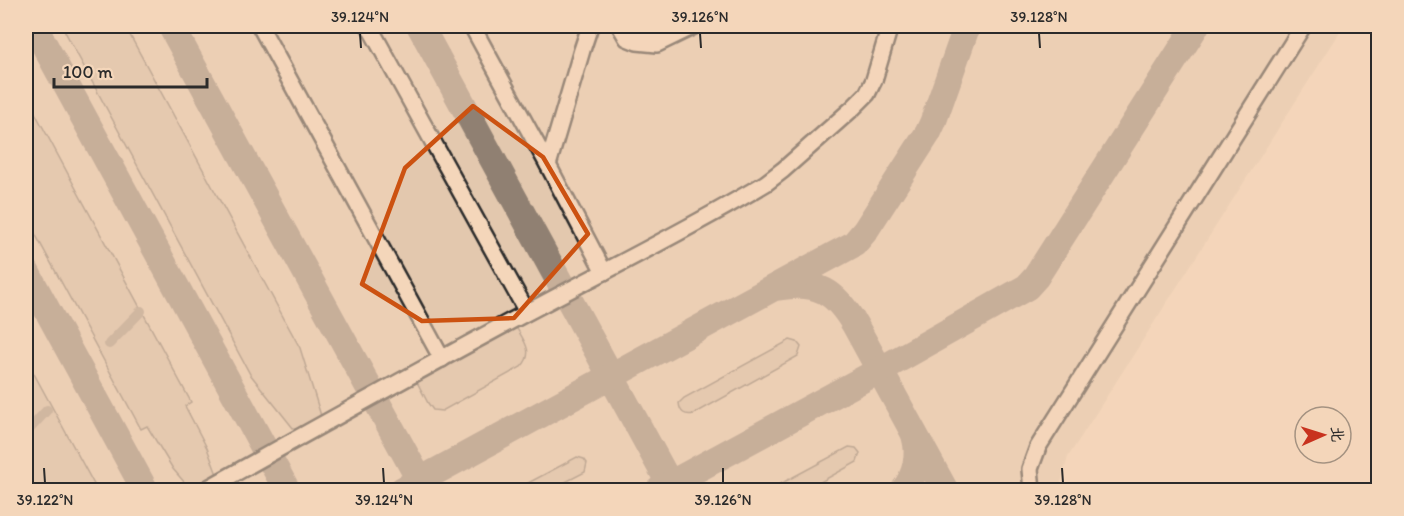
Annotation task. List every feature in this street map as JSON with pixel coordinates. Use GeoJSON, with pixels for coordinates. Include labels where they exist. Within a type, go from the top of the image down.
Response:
{"type":"FeatureCollection","features":[{"type":"Feature","properties":{"kind":"lane"},"geometry":{"type":"LineString","coordinates":[[260,26],[442,359]]}},
{"type":"Feature","properties":{"kind":"lane"},"geometry":{"type":"LineString","coordinates":[[369,26],[527,312]]}},
{"type":"Feature","properties":{"kind":"lane"},"geometry":{"type":"LineString","coordinates":[[472,26],[604,273]]}},
{"type":"Feature","properties":{"kind":"lane"},"geometry":{"type":"LineString","coordinates":[[548,165],[590,26]]}},
{"type":"Feature","properties":{"kind":"lane"},"geometry":{"type":"LineString","coordinates":[[621,26],[627,38],[637,42],[657,44],[694,26]]}},
{"type":"Feature","properties":{"kind":"lane"},"geometry":{"type":"LineString","coordinates":[[633,26],[636,32],[655,33],[670,26]]}},
{"type":"Feature","properties":{"kind":"lane"},"geometry":{"type":"LineString","coordinates":[[205,490],[527,312],[604,273],[744,196],[783,170],[867,94],[890,26]]}},
{"type":"Feature","properties":{"kind":"lane"},"geometry":{"type":"LineString","coordinates":[[1032,490],[1030,469],[1038,447],[1303,26]]}},
{"type":"Feature","properties":{"kind":"highlighted area"},"geometry":{"type":"Polygon","coordinates":[[[473,106],[543,157],[588,234],[514,318],[422,321],[362,284],[405,168],[473,106]]]}},
{"type":"Feature","properties":{"kind":"shaded area"},"geometry":{"type":"Polygon","coordinates":[[[26,26],[1344,26],[1068,457],[1059,490],[26,490],[26,26]]]}},
{"type":"Feature","properties":{"kind":"shaded area"},"geometry":{"type":"Polygon","coordinates":[[[62,26],[125,26],[300,348],[322,419],[297,433],[250,374],[62,26]]]}},
{"type":"Feature","properties":{"kind":"shaded area"},"geometry":{"type":"Polygon","coordinates":[[[26,96],[191,402],[185,406],[207,448],[218,477],[191,490],[173,469],[147,426],[141,429],[26,217],[26,96]]]}},
{"type":"Feature","properties":{"kind":"shaded area"},"geometry":{"type":"Polygon","coordinates":[[[516,327],[528,352],[521,367],[442,411],[433,410],[417,382],[516,327]]]}},
{"type":"Feature","properties":{"kind":"shaded area"},"geometry":{"type":"Polygon","coordinates":[[[790,340],[797,342],[801,347],[798,356],[694,414],[688,415],[682,411],[679,403],[684,398],[790,340]]]}},
{"type":"Feature","properties":{"kind":"shaded area"},"geometry":{"type":"Polygon","coordinates":[[[26,359],[97,490],[26,490],[26,359]]]}},
{"type":"Feature","properties":{"kind":"shaded area"},"geometry":{"type":"Polygon","coordinates":[[[849,447],[856,448],[860,453],[857,462],[806,490],[769,490],[849,447]]]}},
{"type":"Feature","properties":{"kind":"shaded area"},"geometry":{"type":"Polygon","coordinates":[[[577,457],[584,459],[587,463],[585,472],[550,490],[515,490],[577,457]]]}},
{"type":"Feature","properties":{"kind":"waterway"},"geometry":{"type":"LineString","coordinates":[[109,344],[141,311]]}},
{"type":"Feature","properties":{"kind":"waterway"},"geometry":{"type":"LineString","coordinates":[[26,433],[47,410]]}},
{"type":"Feature","properties":{"kind":"taxiway"},"geometry":{"type":"LineString","coordinates":[[34,26],[287,490]]}},
{"type":"Feature","properties":{"kind":"taxiway"},"geometry":{"type":"LineString","coordinates":[[171,26],[425,490]]}},
{"type":"Feature","properties":{"kind":"taxiway"},"geometry":{"type":"LineString","coordinates":[[420,26],[673,490]]}},
{"type":"Feature","properties":{"kind":"taxiway"},"geometry":{"type":"LineString","coordinates":[[402,490],[854,244],[865,231],[928,133],[967,26]]}},
{"type":"Feature","properties":{"kind":"taxiway"},"geometry":{"type":"LineString","coordinates":[[659,490],[1027,287],[1036,277],[1196,26]]}},
{"type":"Feature","properties":{"kind":"taxiway"},"geometry":{"type":"LineString","coordinates":[[26,271],[145,490]]}},
{"type":"Feature","properties":{"kind":"taxiway"},"geometry":{"type":"LineString","coordinates":[[779,287],[793,285],[815,287],[825,291],[841,304],[855,325],[945,490]]}},
{"type":"Feature","properties":{"kind":"taxiway"},"geometry":{"type":"LineString","coordinates":[[904,490],[916,465],[915,437]]}}]}
